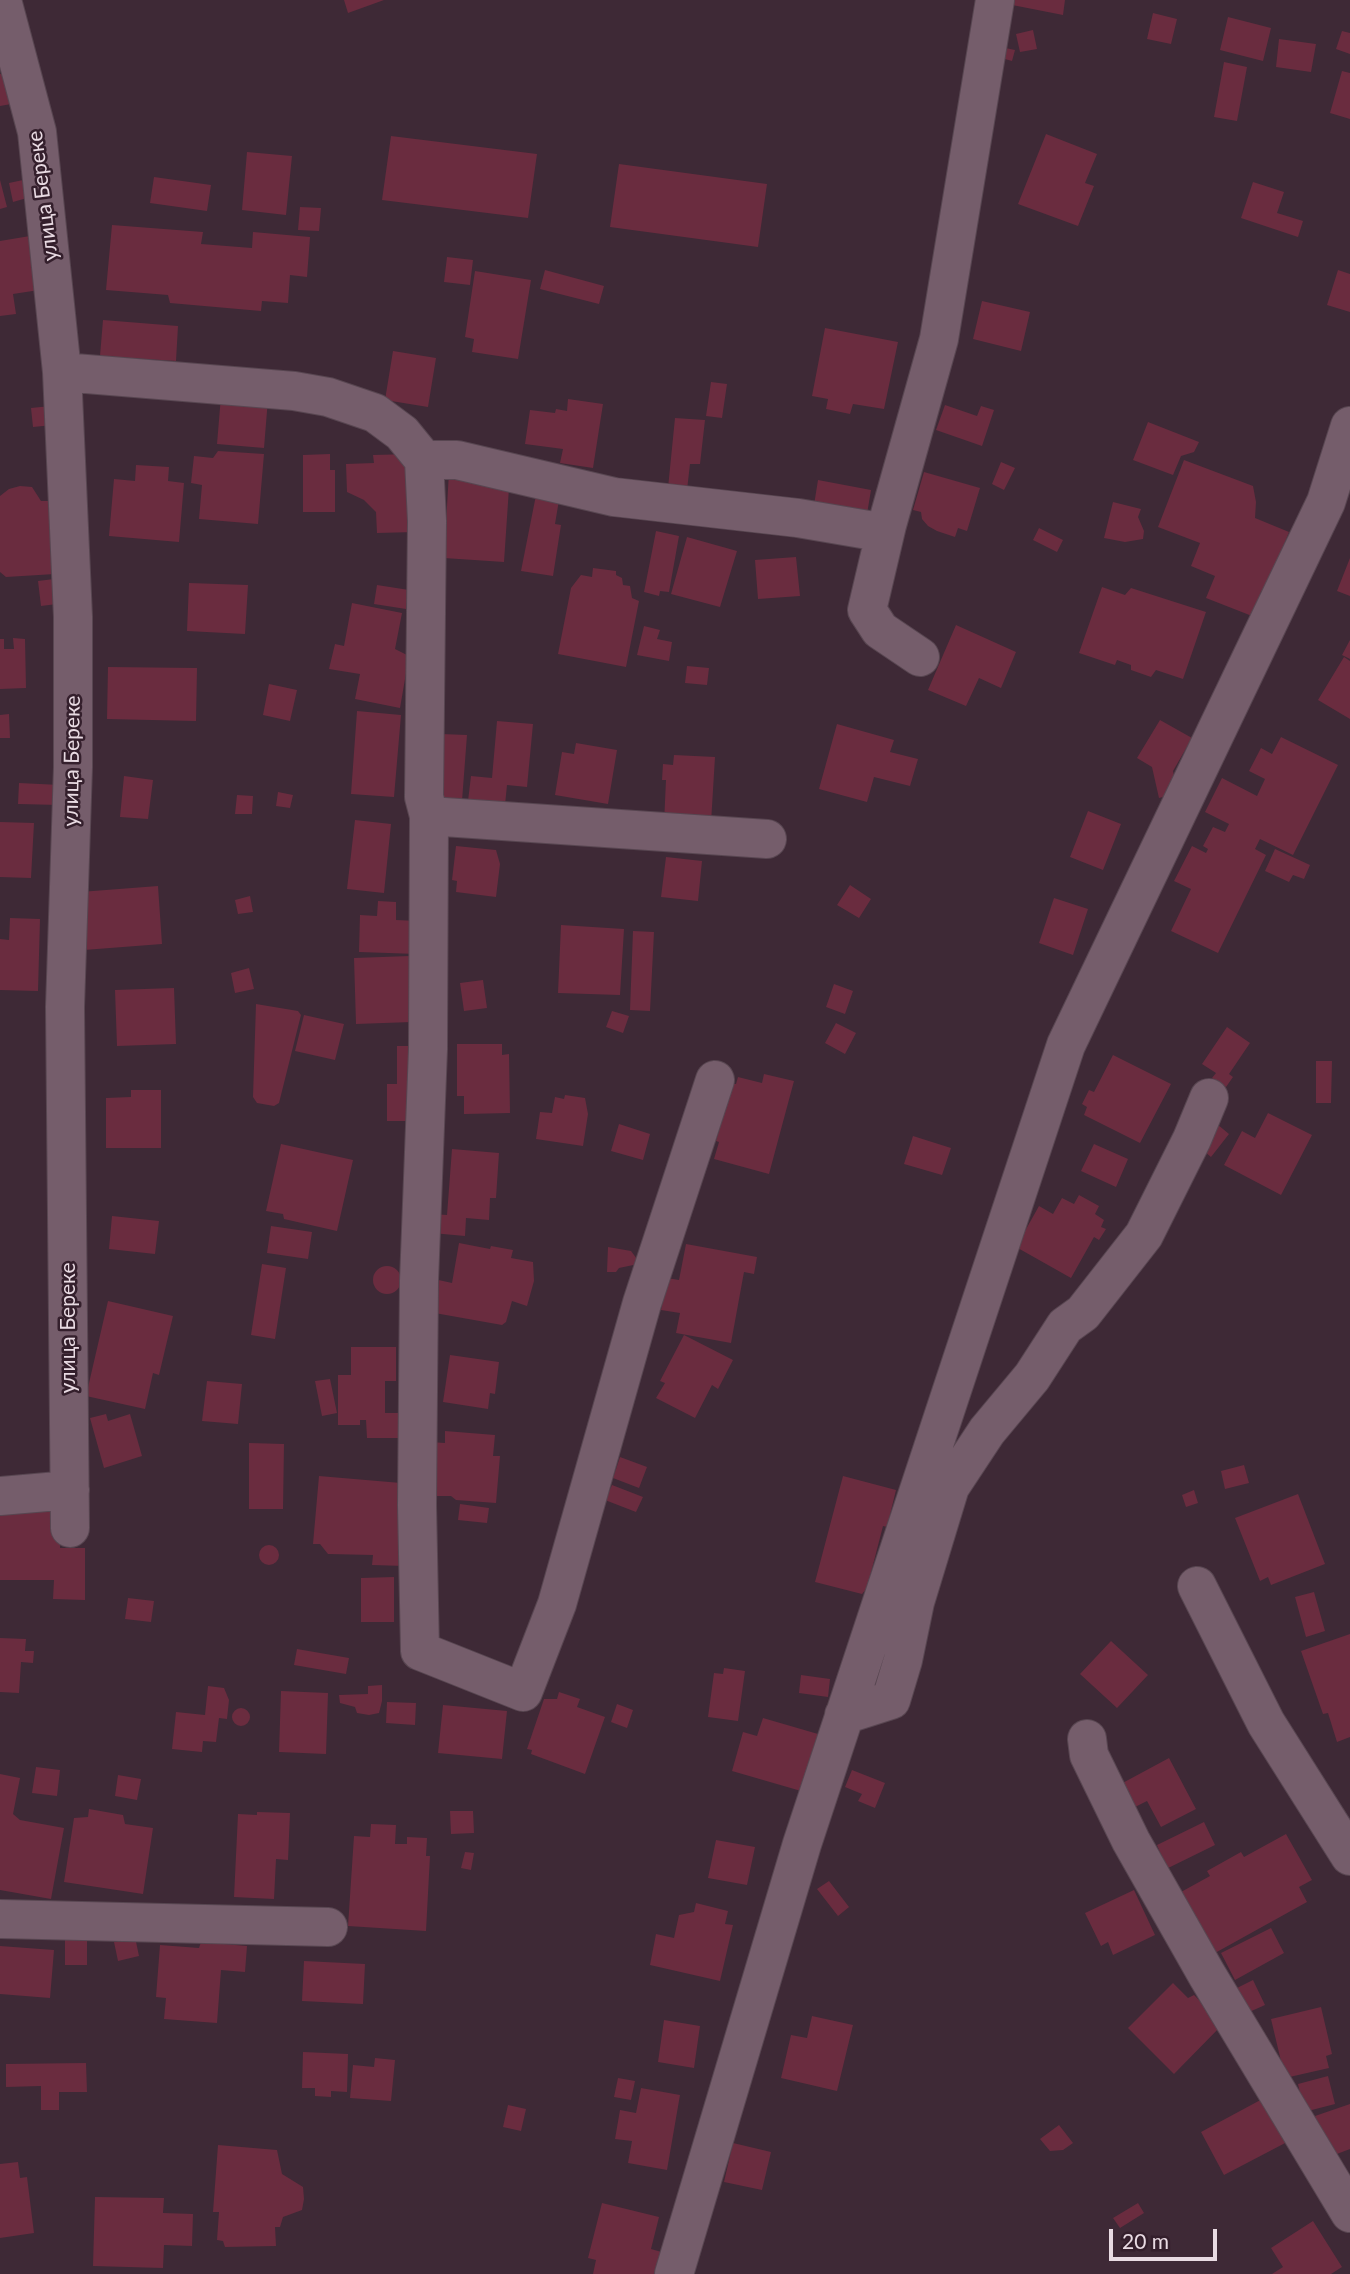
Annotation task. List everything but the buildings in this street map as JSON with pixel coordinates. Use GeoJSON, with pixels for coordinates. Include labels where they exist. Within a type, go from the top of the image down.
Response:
{"type":"FeatureCollection","features":[{"type":"Feature","properties":{"kind":"street","name":"улица Береке"},"geometry":{"type":"LineString","coordinates":[[2,0],[37,132],[62,372],[74,617],[73,767],[65,1007],[70,1528]]}},
{"type":"Feature","properties":{"kind":"street"},"geometry":{"type":"LineString","coordinates":[[920,657],[880,630],[867,610],[878,537],[939,339],[995,0]]}},
{"type":"Feature","properties":{"kind":"street"},"geometry":{"type":"LineString","coordinates":[[62,372],[294,391],[328,397],[375,412],[402,433],[424,460],[424,797],[429,816],[428,1049],[419,1281],[417,1504],[420,1651],[523,1692],[557,1604],[642,1303],[715,1080]]}},
{"type":"Feature","properties":{"kind":"street"},"geometry":{"type":"LineString","coordinates":[[674,2274],[778,1922],[844,1715],[1066,1045],[1326,502],[1350,426]]}},
{"type":"Feature","properties":{"kind":"street"},"geometry":{"type":"LineString","coordinates":[[424,460],[457,460],[614,496],[798,517],[878,537]]}},
{"type":"Feature","properties":{"kind":"street"},"geometry":{"type":"LineString","coordinates":[[429,816],[767,839]]}},
{"type":"Feature","properties":{"kind":"street"},"geometry":{"type":"LineString","coordinates":[[844,1715],[891,1700],[904,1660],[915,1602],[950,1487],[988,1431],[1032,1377],[1065,1326],[1083,1312],[1144,1235],[1209,1098]]}},
{"type":"Feature","properties":{"kind":"street"},"geometry":{"type":"LineString","coordinates":[[0,1496],[70,1490]]}},
{"type":"Feature","properties":{"kind":"street"},"geometry":{"type":"LineString","coordinates":[[1197,1586],[1266,1723],[1350,1856]]}},
{"type":"Feature","properties":{"kind":"street"},"geometry":{"type":"LineString","coordinates":[[1087,1739],[1089,1755],[1131,1841],[1207,1975],[1350,2213]]}},
{"type":"Feature","properties":{"kind":"street"},"geometry":{"type":"LineString","coordinates":[[0,1919],[328,1927]]}}]}
